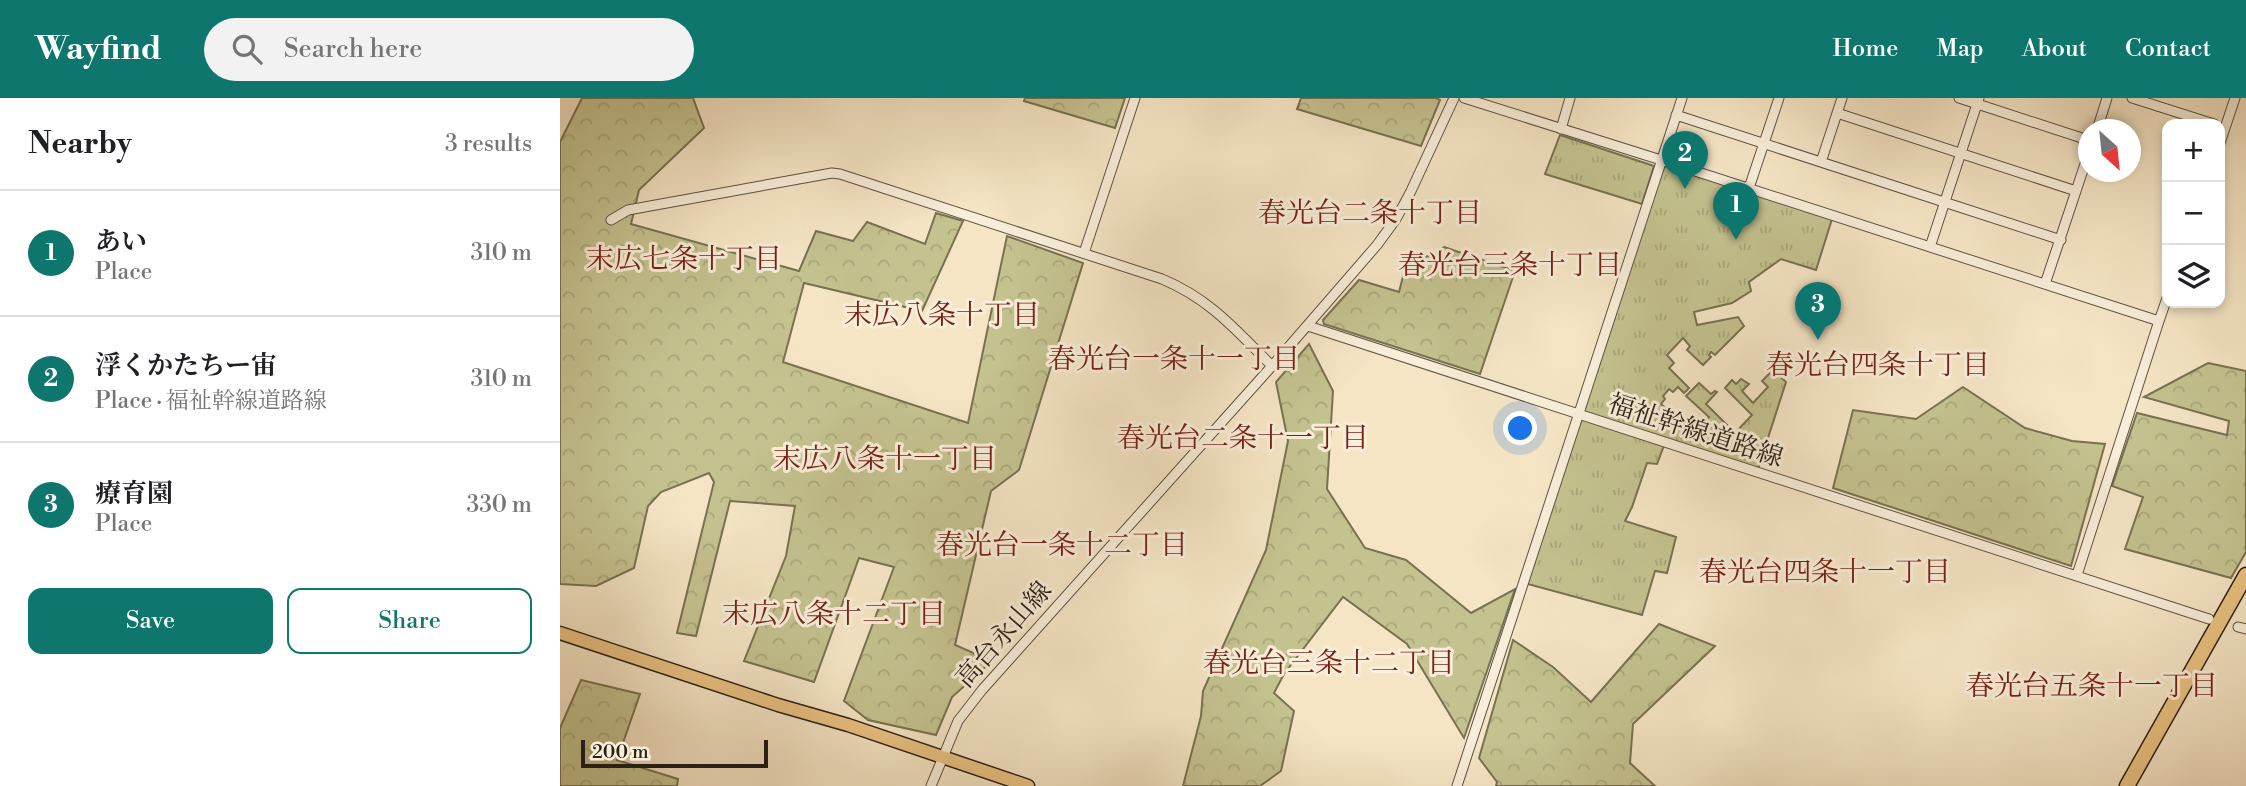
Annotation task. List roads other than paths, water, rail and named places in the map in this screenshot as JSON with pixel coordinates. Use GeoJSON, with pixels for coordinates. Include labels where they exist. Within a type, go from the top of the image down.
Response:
{"type":"FeatureCollection","features":[{"type":"Feature","properties":{"kind":"highway"},"geometry":{"type":"LineString","coordinates":[[2127,786],[2246,575]]}},
{"type":"Feature","properties":{"kind":"main road"},"geometry":{"type":"LineString","coordinates":[[560,634],[848,725],[1028,786]]}},
{"type":"Feature","properties":{"kind":"street"},"geometry":{"type":"LineString","coordinates":[[1084,253],[1135,98]]}},
{"type":"Feature","properties":{"kind":"street","name":"高台永山線"},"geometry":{"type":"LineString","coordinates":[[931,786],[958,721],[982,690],[1308,326],[1396,219],[1454,98]]}},
{"type":"Feature","properties":{"kind":"street"},"geometry":{"type":"LineString","coordinates":[[1464,98],[2160,321]]}},
{"type":"Feature","properties":{"kind":"street"},"geometry":{"type":"LineString","coordinates":[[1561,129],[1570,98]]}},
{"type":"Feature","properties":{"kind":"street","name":"福祉幹線道路線"},"geometry":{"type":"LineString","coordinates":[[1682,98],[1580,414],[2209,619]]}},
{"type":"Feature","properties":{"kind":"street"},"geometry":{"type":"LineString","coordinates":[[1749,188],[1779,98]]}},
{"type":"Feature","properties":{"kind":"street"},"geometry":{"type":"LineString","coordinates":[[1821,162],[1842,98]]}},
{"type":"Feature","properties":{"kind":"street"},"geometry":{"type":"LineString","coordinates":[[1959,98],[1978,101],[2078,136]]}},
{"type":"Feature","properties":{"kind":"street"},"geometry":{"type":"LineString","coordinates":[[2100,119],[2107,98]]}},
{"type":"Feature","properties":{"kind":"street"},"geometry":{"type":"LineString","coordinates":[[2132,98],[2198,119]]}},
{"type":"Feature","properties":{"kind":"street"},"geometry":{"type":"LineString","coordinates":[[2225,120],[2235,98]]}},
{"type":"Feature","properties":{"kind":"street"},"geometry":{"type":"LineString","coordinates":[[1930,247],[1978,101]]}},
{"type":"Feature","properties":{"kind":"street"},"geometry":{"type":"LineString","coordinates":[[1837,113],[2076,191]]}},
{"type":"Feature","properties":{"kind":"street"},"geometry":{"type":"LineString","coordinates":[[1676,115],[2061,240]]}},
{"type":"Feature","properties":{"kind":"street"},"geometry":{"type":"LineString","coordinates":[[611,219],[628,210],[832,173],[840,174],[1186,289],[1212,306],[1272,366]]}},
{"type":"Feature","properties":{"kind":"street"},"geometry":{"type":"LineString","coordinates":[[2045,285],[2079,182]]}},
{"type":"Feature","properties":{"kind":"street"},"geometry":{"type":"LineString","coordinates":[[2077,575],[2164,308]]}},
{"type":"Feature","properties":{"kind":"street"},"geometry":{"type":"LineString","coordinates":[[1308,326],[1580,414],[1457,786]]}},
{"type":"Feature","properties":{"kind":"place","name":"浮くかたちー宙"},"geometry":{"type":"Point","coordinates":[1685,189]}},
{"type":"Feature","properties":{"kind":"place","name":"あい"},"geometry":{"type":"Point","coordinates":[1736,240]}},
{"type":"Feature","properties":{"kind":"place","name":"療育園"},"geometry":{"type":"Point","coordinates":[1818,340]}},
{"type":"Feature","properties":{"kind":"district","name":"春光台二条十丁目"},"geometry":{"type":"Point","coordinates":[1370,212]}},
{"type":"Feature","properties":{"kind":"district","name":"末広七条十丁目"},"geometry":{"type":"Point","coordinates":[684,258]}},
{"type":"Feature","properties":{"kind":"district","name":"春光台三条十丁目"},"geometry":{"type":"Point","coordinates":[1510,264]}},
{"type":"Feature","properties":{"kind":"district","name":"末広八条十丁目"},"geometry":{"type":"Point","coordinates":[942,314]}},
{"type":"Feature","properties":{"kind":"district","name":"春光台一条十一丁目"},"geometry":{"type":"Point","coordinates":[1174,358]}},
{"type":"Feature","properties":{"kind":"district","name":"春光台四条十丁目"},"geometry":{"type":"Point","coordinates":[1878,364]}},
{"type":"Feature","properties":{"kind":"district","name":"春光台二条十一丁目"},"geometry":{"type":"Point","coordinates":[1243,437]}},
{"type":"Feature","properties":{"kind":"district","name":"末広八条十一丁目"},"geometry":{"type":"Point","coordinates":[885,458]}},
{"type":"Feature","properties":{"kind":"district","name":"春光台一条十二丁目"},"geometry":{"type":"Point","coordinates":[1062,544]}},
{"type":"Feature","properties":{"kind":"district","name":"春光台四条十一丁目"},"geometry":{"type":"Point","coordinates":[1825,571]}},
{"type":"Feature","properties":{"kind":"district","name":"末広八条十二丁目"},"geometry":{"type":"Point","coordinates":[834,613]}},
{"type":"Feature","properties":{"kind":"district","name":"春光台三条十二丁目"},"geometry":{"type":"Point","coordinates":[1329,662]}},
{"type":"Feature","properties":{"kind":"district","name":"春光台五条十一丁目"},"geometry":{"type":"Point","coordinates":[2092,685]}}]}
